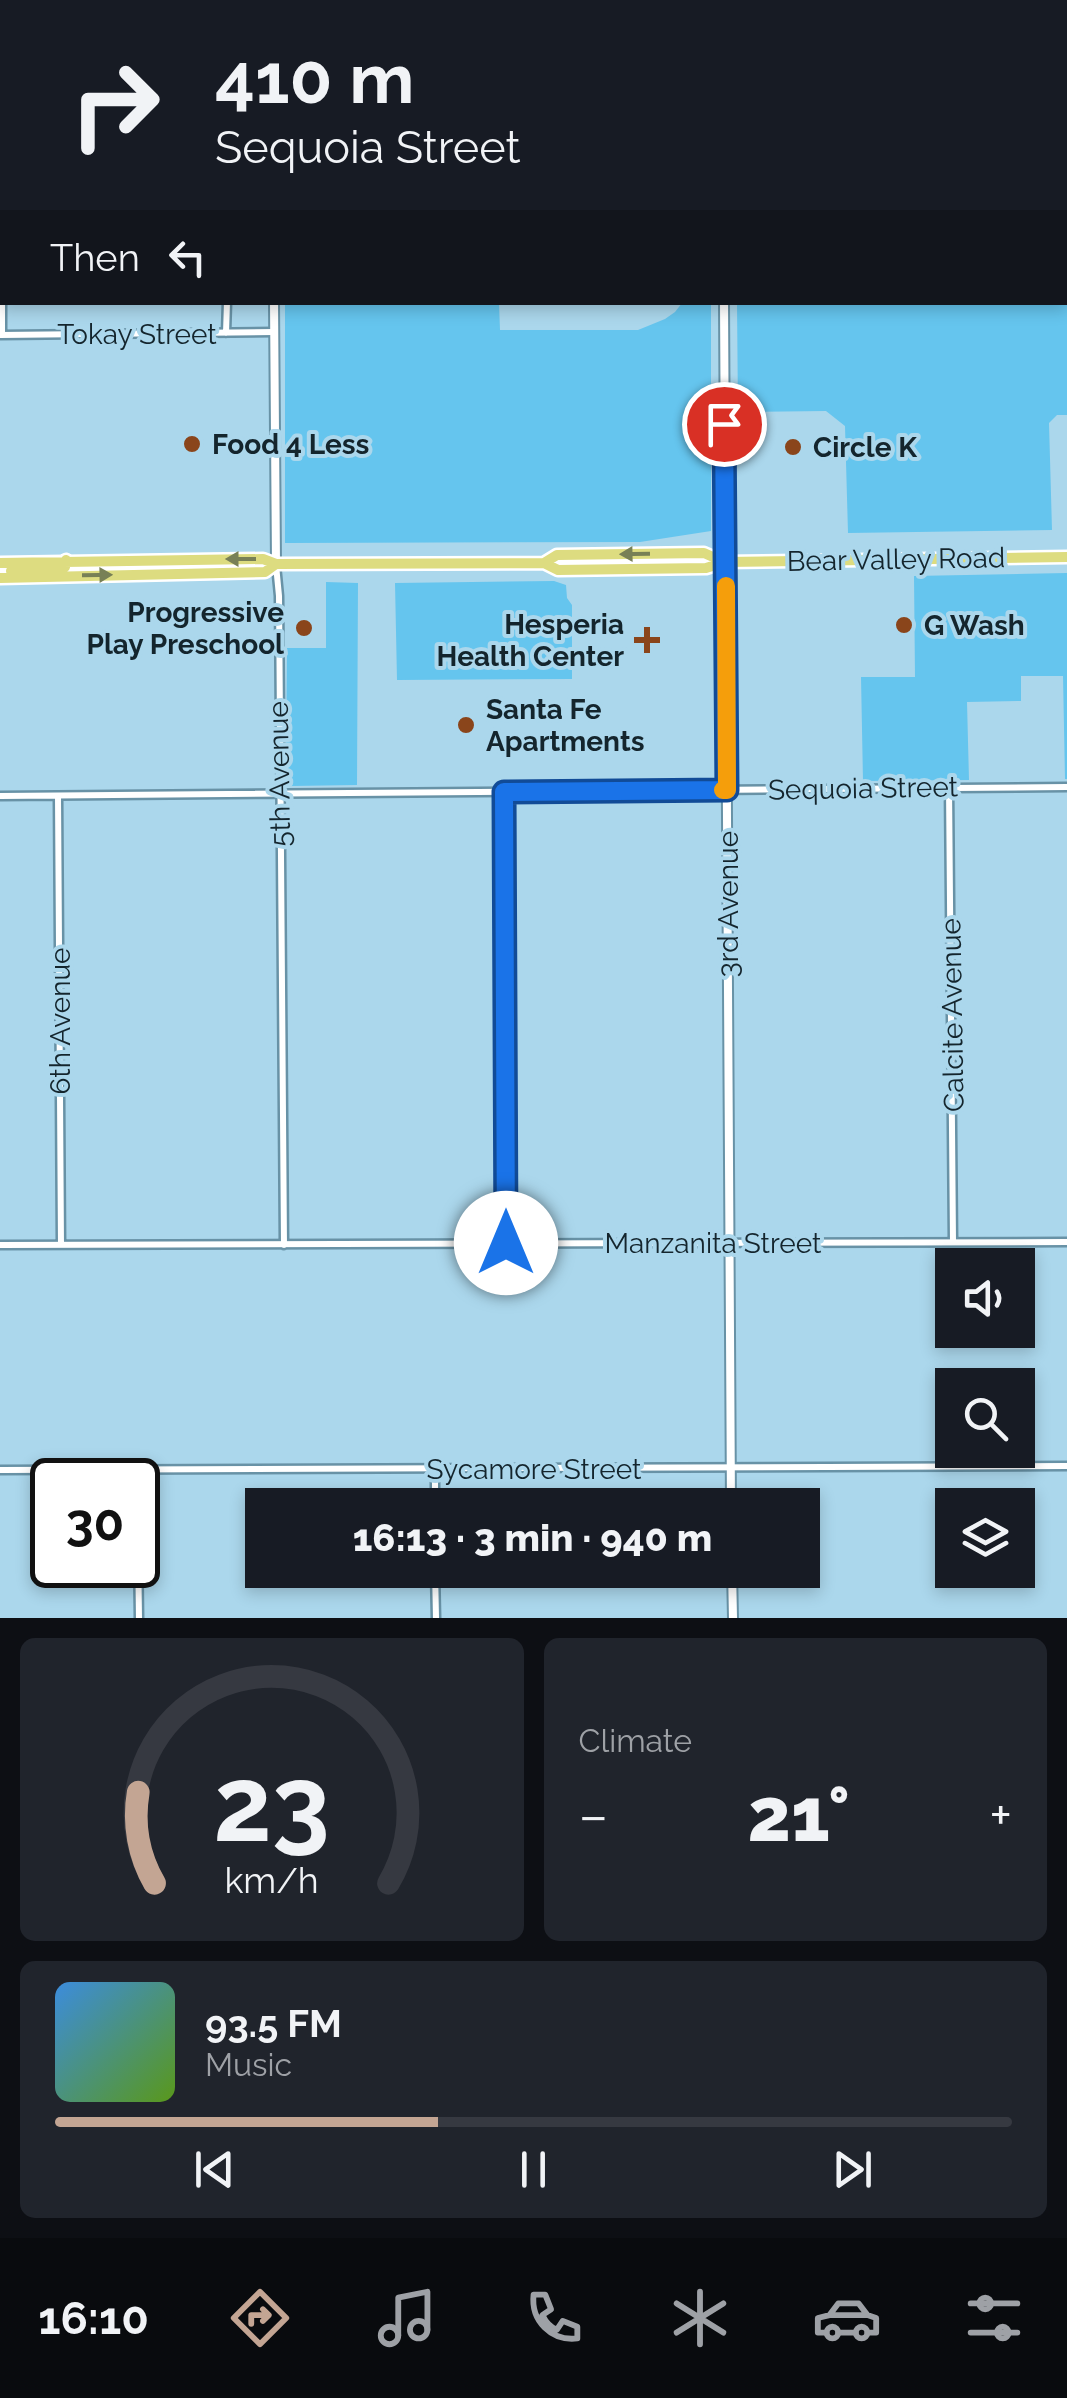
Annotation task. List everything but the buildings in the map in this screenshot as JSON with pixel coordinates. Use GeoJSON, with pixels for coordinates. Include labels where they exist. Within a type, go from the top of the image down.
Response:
{"type":"FeatureCollection","features":[{"type":"Feature","properties":{"kind":"main road","name":"Bear Valley Road"},"geometry":{"type":"LineString","coordinates":[[0,562],[263,559],[276,564],[544,563],[558,570],[570,570],[706,568],[725,562],[1067,557]]}},
{"type":"Feature","properties":{"kind":"main road"},"geometry":{"type":"LineString","coordinates":[[0,576],[60,569],[65,567],[66,560]]}},
{"type":"Feature","properties":{"kind":"main road","name":"Bear Valley Road"},"geometry":{"type":"LineString","coordinates":[[0,576],[265,572],[276,564]]}},
{"type":"Feature","properties":{"kind":"street"},"geometry":{"type":"LineString","coordinates":[[1,305],[1,335]]}},
{"type":"Feature","properties":{"kind":"street"},"geometry":{"type":"LineString","coordinates":[[226,333],[227,305]]}},
{"type":"Feature","properties":{"kind":"street","name":"5th Avenue"},"geometry":{"type":"LineString","coordinates":[[274,305],[284,1245]]}},
{"type":"Feature","properties":{"kind":"street","name":"3rd Avenue"},"geometry":{"type":"LineString","coordinates":[[724,305],[731,1488]]}},
{"type":"Feature","properties":{"kind":"street","name":"Tokay Street"},"geometry":{"type":"LineString","coordinates":[[1,335],[274,332]]}},
{"type":"Feature","properties":{"kind":"street","name":"Calcite Avenue"},"geometry":{"type":"LineString","coordinates":[[950,787],[953,1242]]}},
{"type":"Feature","properties":{"kind":"street","name":"Sequoia Street"},"geometry":{"type":"LineString","coordinates":[[0,796],[1067,787]]}},
{"type":"Feature","properties":{"kind":"street"},"geometry":{"type":"LineString","coordinates":[[504,792],[506,1243]]}},
{"type":"Feature","properties":{"kind":"street","name":"6th Avenue"},"geometry":{"type":"LineString","coordinates":[[58,796],[61,1245]]}},
{"type":"Feature","properties":{"kind":"street","name":"Manzanita Street"},"geometry":{"type":"LineString","coordinates":[[0,1245],[1067,1242]]}},
{"type":"Feature","properties":{"kind":"street","name":"Sycamore Street"},"geometry":{"type":"LineString","coordinates":[[160,1470],[1067,1466]]}},
{"type":"Feature","properties":{"kind":"street"},"geometry":{"type":"LineString","coordinates":[[435,1469],[435,1488]]}},
{"type":"Feature","properties":{"kind":"street","name":"Sycamore Street"},"geometry":{"type":"LineString","coordinates":[[0,1470],[30,1470]]}},
{"type":"Feature","properties":{"kind":"street"},"geometry":{"type":"LineString","coordinates":[[139,1588],[139,1618]]}},
{"type":"Feature","properties":{"kind":"street"},"geometry":{"type":"LineString","coordinates":[[436,1588],[436,1618]]}},
{"type":"Feature","properties":{"kind":"street"},"geometry":{"type":"LineString","coordinates":[[732,1588],[733,1618]]}},
{"type":"Feature","properties":{"kind":"shaded area"},"geometry":{"type":"Polygon","coordinates":[[[285,305],[499,305],[500,330],[638,330],[665,319],[680,305],[711,305],[711,531],[640,542],[285,543],[285,305]]]}},
{"type":"Feature","properties":{"kind":"shaded area"},"geometry":{"type":"Polygon","coordinates":[[[737,305],[1067,305],[1067,415],[1057,415],[1049,423],[1052,530],[848,533],[845,426],[826,411],[738,412],[737,305]]]}},
{"type":"Feature","properties":{"kind":"shaded area"},"geometry":{"type":"Polygon","coordinates":[[[1067,573],[1067,779],[1063,676],[1021,676],[1021,701],[967,702],[969,780],[863,781],[861,677],[915,677],[914,576],[1067,573]]]}},
{"type":"Feature","properties":{"kind":"shaded area"},"geometry":{"type":"Polygon","coordinates":[[[554,581],[566,585],[572,605],[572,679],[397,680],[395,583],[554,581]]]}},
{"type":"Feature","properties":{"kind":"shaded area"},"geometry":{"type":"Polygon","coordinates":[[[326,582],[358,583],[357,785],[292,786],[286,777],[287,648],[326,648],[326,582]]]}},
{"type":"Feature","properties":{"kind":"slow traffic"},"geometry":{"type":"LineString","coordinates":[[723,790],[727,790],[726,586]]}},
{"type":"Feature","properties":{"kind":"place","name":"Food 4 Less"},"geometry":{"type":"Point","coordinates":[192,444]}},
{"type":"Feature","properties":{"kind":"place","name":"Circle K"},"geometry":{"type":"Point","coordinates":[793,447]}},
{"type":"Feature","properties":{"kind":"place","name":"G Wash"},"geometry":{"type":"Point","coordinates":[904,625]}},
{"type":"Feature","properties":{"kind":"place","name":"Progressive Play Preschool"},"geometry":{"type":"Point","coordinates":[304,628]}},
{"type":"Feature","properties":{"kind":"place","name":"Hesperia Health Center"},"geometry":{"type":"Point","coordinates":[647,640]}},
{"type":"Feature","properties":{"kind":"place","name":"Santa Fe Apartments"},"geometry":{"type":"Point","coordinates":[466,725]}},
{"type":"Feature","properties":{"kind":"route"},"geometry":{"type":"LineString","coordinates":[[506,1243],[504,792],[727,790],[724,424]]}}]}
